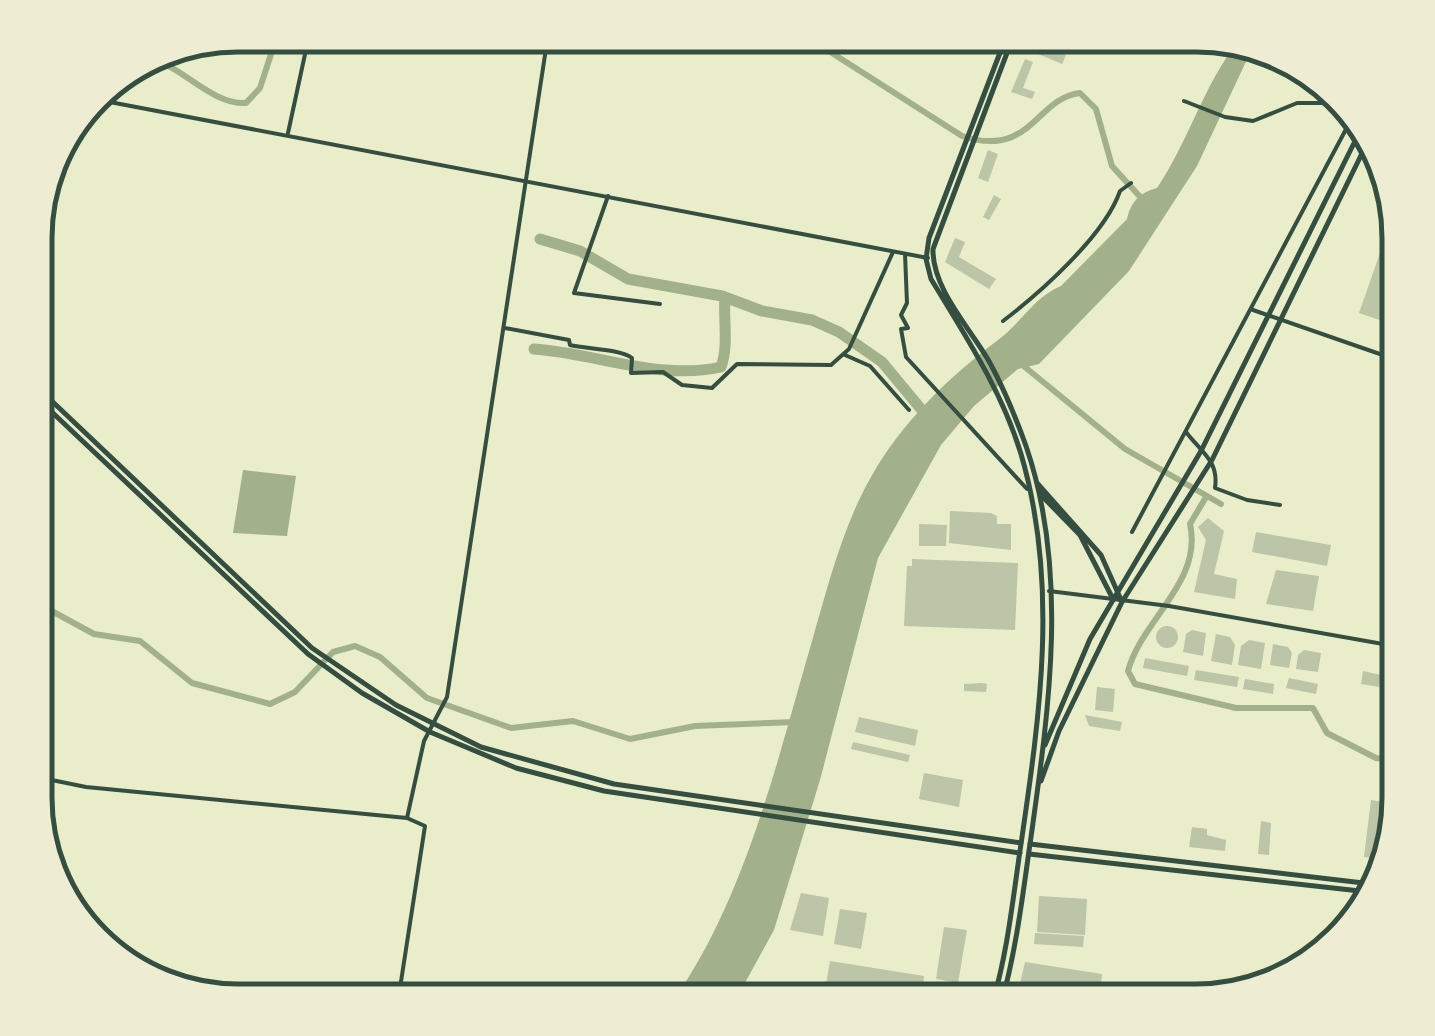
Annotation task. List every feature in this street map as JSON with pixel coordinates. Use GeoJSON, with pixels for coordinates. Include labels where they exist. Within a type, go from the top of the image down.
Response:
{"type":"FeatureCollection","features":[{"type":"Feature","properties":{"kind":"main road"},"geometry":{"type":"LineString","coordinates":[[1003,53],[929,258],[932,279],[973,340],[1003,396],[1036,495],[1048,591],[1041,758],[1017,941],[1006,984]]}},
{"type":"Feature","properties":{"kind":"main road"},"geometry":{"type":"LineString","coordinates":[[1029,796],[1068,689],[1117,591],[1200,451],[1355,141]]}},
{"type":"Feature","properties":{"kind":"main road"},"geometry":{"type":"LineString","coordinates":[[1037,793],[1059,731],[1122,602],[1212,460],[1362,154]]}},
{"type":"Feature","properties":{"kind":"main road"},"geometry":{"type":"LineString","coordinates":[[52,402],[310,651]]}},
{"type":"Feature","properties":{"kind":"main road"},"geometry":{"type":"LineString","coordinates":[[52,412],[332,668],[430,732],[559,781],[755,808],[824,813],[1021,844],[1362,883]]}},
{"type":"Feature","properties":{"kind":"main road"},"geometry":{"type":"LineString","coordinates":[[1032,482],[1101,555],[1122,602]]}},
{"type":"Feature","properties":{"kind":"main road"},"geometry":{"type":"LineString","coordinates":[[1036,495],[1080,535],[1114,600]]}},
{"type":"Feature","properties":{"kind":"main road"},"geometry":{"type":"LineString","coordinates":[[996,984],[1029,796],[1048,591]]}},
{"type":"Feature","properties":{"kind":"main road"},"geometry":{"type":"LineString","coordinates":[[332,668],[435,725],[482,746],[564,773],[614,784],[1020,853],[1358,891]]}},
{"type":"Feature","properties":{"kind":"street"},"geometry":{"type":"LineString","coordinates":[[287,135],[305,52]]}},
{"type":"Feature","properties":{"kind":"street"},"geometry":{"type":"LineString","coordinates":[[408,818],[430,732],[447,697],[547,52]]}},
{"type":"Feature","properties":{"kind":"street"},"geometry":{"type":"LineString","coordinates":[[1184,101],[1225,117],[1252,121],[1298,103],[1324,103]]}},
{"type":"Feature","properties":{"kind":"street"},"geometry":{"type":"LineString","coordinates":[[113,102],[929,258]]}},
{"type":"Feature","properties":{"kind":"street"},"geometry":{"type":"LineString","coordinates":[[1132,532],[1347,129]]}},
{"type":"Feature","properties":{"kind":"street"},"geometry":{"type":"LineString","coordinates":[[1003,321],[1041,288],[1113,211],[1120,190],[1131,183]]}},
{"type":"Feature","properties":{"kind":"street"},"geometry":{"type":"LineString","coordinates":[[608,196],[574,293],[660,304]]}},
{"type":"Feature","properties":{"kind":"street"},"geometry":{"type":"LineString","coordinates":[[505,328],[560,336],[569,340],[570,345],[626,352],[632,362],[631,372],[663,372],[682,385],[712,388],[736,364],[831,365],[847,352],[893,252]]}},
{"type":"Feature","properties":{"kind":"street"},"geometry":{"type":"LineString","coordinates":[[906,254],[906,303],[902,315],[908,328],[901,329],[912,368],[1036,495]]}},
{"type":"Feature","properties":{"kind":"street"},"geometry":{"type":"LineString","coordinates":[[1252,309],[1382,355]]}},
{"type":"Feature","properties":{"kind":"street"},"geometry":{"type":"LineString","coordinates":[[847,352],[870,366],[909,410]]}},
{"type":"Feature","properties":{"kind":"street"},"geometry":{"type":"LineString","coordinates":[[1186,432],[1218,470],[1216,488],[1247,500],[1280,505]]}},
{"type":"Feature","properties":{"kind":"street"},"geometry":{"type":"LineString","coordinates":[[1048,591],[1169,606],[1382,644]]}},
{"type":"Feature","properties":{"kind":"street"},"geometry":{"type":"LineString","coordinates":[[53,780],[86,787],[408,818],[425,826],[401,983]]}},
{"type":"Feature","properties":{"kind":"shaded area"},"geometry":{"type":"Polygon","coordinates":[[[1228,55],[1247,60],[1197,166],[1129,271],[1039,364],[1018,369],[974,406],[941,445],[878,558],[820,780],[774,930],[745,984],[684,983],[721,918],[757,827],[837,557],[871,477],[928,402],[1043,297],[1061,286],[1127,219],[1137,199],[1157,188],[1228,55]]]}},
{"type":"Feature","properties":{"kind":"shaded area"},"geometry":{"type":"Polygon","coordinates":[[[243,470],[296,476],[287,536],[233,533],[243,470]]]}},
{"type":"Feature","properties":{"kind":"building"},"geometry":{"type":"Polygon","coordinates":[[[1035,53],[1066,55],[1062,64],[1035,53]]]}},
{"type":"Feature","properties":{"kind":"building"},"geometry":{"type":"Polygon","coordinates":[[[1025,59],[1033,62],[1023,88],[1035,92],[1032,99],[1011,92],[1025,59]]]}},
{"type":"Feature","properties":{"kind":"building"},"geometry":{"type":"Polygon","coordinates":[[[988,150],[998,154],[988,182],[978,178],[988,150]]]}},
{"type":"Feature","properties":{"kind":"building"},"geometry":{"type":"Polygon","coordinates":[[[994,195],[1001,199],[989,220],[983,217],[994,195]]]}},
{"type":"Feature","properties":{"kind":"building"},"geometry":{"type":"Polygon","coordinates":[[[955,238],[965,242],[959,257],[996,279],[989,289],[945,262],[955,238]]]}},
{"type":"Feature","properties":{"kind":"building"},"geometry":{"type":"Polygon","coordinates":[[[1382,247],[1382,321],[1359,313],[1382,247]]]}},
{"type":"Feature","properties":{"kind":"building"},"geometry":{"type":"Polygon","coordinates":[[[950,511],[991,513],[997,516],[997,524],[1011,524],[1011,550],[949,543],[950,511]]]}},
{"type":"Feature","properties":{"kind":"building"},"geometry":{"type":"Polygon","coordinates":[[[1208,518],[1224,531],[1214,574],[1237,579],[1235,599],[1194,592],[1206,540],[1198,527],[1208,518]]]}},
{"type":"Feature","properties":{"kind":"building"},"geometry":{"type":"Polygon","coordinates":[[[919,524],[947,525],[946,546],[919,546],[919,524]]]}},
{"type":"Feature","properties":{"kind":"building"},"geometry":{"type":"Polygon","coordinates":[[[1256,532],[1331,545],[1327,566],[1252,552],[1256,532]]]}},
{"type":"Feature","properties":{"kind":"building"},"geometry":{"type":"Polygon","coordinates":[[[912,559],[1018,563],[1015,630],[904,626],[907,566],[912,566],[912,559]]]}},
{"type":"Feature","properties":{"kind":"building"},"geometry":{"type":"Polygon","coordinates":[[[1276,570],[1319,576],[1313,611],[1266,604],[1276,570]]]}},
{"type":"Feature","properties":{"kind":"building"},"geometry":{"type":"Polygon","coordinates":[[[1167,626],[1175,629],[1175,645],[1167,648],[1159,645],[1156,637],[1159,629],[1167,626]]]}},
{"type":"Feature","properties":{"kind":"building"},"geometry":{"type":"Polygon","coordinates":[[[1192,630],[1206,633],[1203,656],[1183,652],[1186,634],[1192,630]]]}},
{"type":"Feature","properties":{"kind":"building"},"geometry":{"type":"Polygon","coordinates":[[[1216,634],[1230,637],[1235,645],[1232,665],[1211,661],[1216,634]]]}},
{"type":"Feature","properties":{"kind":"building"},"geometry":{"type":"Polygon","coordinates":[[[1249,640],[1265,643],[1261,669],[1238,665],[1241,646],[1249,640]]]}},
{"type":"Feature","properties":{"kind":"building"},"geometry":{"type":"Polygon","coordinates":[[[1273,644],[1288,647],[1292,653],[1289,668],[1270,665],[1273,644]]]}},
{"type":"Feature","properties":{"kind":"building"},"geometry":{"type":"Polygon","coordinates":[[[1304,650],[1321,653],[1318,672],[1296,669],[1298,655],[1304,650]]]}},
{"type":"Feature","properties":{"kind":"building"},"geometry":{"type":"Polygon","coordinates":[[[1145,658],[1189,666],[1187,676],[1143,668],[1145,658]]]}},
{"type":"Feature","properties":{"kind":"building"},"geometry":{"type":"Polygon","coordinates":[[[1196,670],[1239,677],[1237,687],[1194,680],[1196,670]]]}},
{"type":"Feature","properties":{"kind":"building"},"geometry":{"type":"Polygon","coordinates":[[[1363,671],[1381,675],[1379,687],[1361,684],[1363,671]]]}},
{"type":"Feature","properties":{"kind":"building"},"geometry":{"type":"Polygon","coordinates":[[[1289,678],[1318,684],[1316,694],[1286,688],[1289,678]]]}},
{"type":"Feature","properties":{"kind":"building"},"geometry":{"type":"Polygon","coordinates":[[[1245,679],[1274,684],[1273,694],[1243,689],[1245,679]]]}},
{"type":"Feature","properties":{"kind":"building"},"geometry":{"type":"Polygon","coordinates":[[[964,684],[987,684],[986,692],[964,691],[964,684]]]}},
{"type":"Feature","properties":{"kind":"building"},"geometry":{"type":"Polygon","coordinates":[[[1097,687],[1115,689],[1113,712],[1095,710],[1097,687]]]}},
{"type":"Feature","properties":{"kind":"building"},"geometry":{"type":"Polygon","coordinates":[[[1085,715],[1122,722],[1120,731],[1089,726],[1085,715]]]}},
{"type":"Feature","properties":{"kind":"building"},"geometry":{"type":"Polygon","coordinates":[[[859,717],[918,730],[915,746],[855,732],[859,717]]]}},
{"type":"Feature","properties":{"kind":"building"},"geometry":{"type":"Polygon","coordinates":[[[853,742],[910,755],[908,762],[851,749],[853,742]]]}},
{"type":"Feature","properties":{"kind":"building"},"geometry":{"type":"Polygon","coordinates":[[[924,773],[963,780],[959,807],[919,799],[924,773]]]}},
{"type":"Feature","properties":{"kind":"building"},"geometry":{"type":"Polygon","coordinates":[[[1371,800],[1382,802],[1373,857],[1364,857],[1371,800]]]}},
{"type":"Feature","properties":{"kind":"building"},"geometry":{"type":"Polygon","coordinates":[[[1261,821],[1271,823],[1269,855],[1258,854],[1261,821]]]}},
{"type":"Feature","properties":{"kind":"building"},"geometry":{"type":"Polygon","coordinates":[[[1192,827],[1207,829],[1207,835],[1226,840],[1225,851],[1189,847],[1192,827]]]}},
{"type":"Feature","properties":{"kind":"building"},"geometry":{"type":"Polygon","coordinates":[[[801,893],[829,898],[823,936],[790,930],[801,893]]]}},
{"type":"Feature","properties":{"kind":"building"},"geometry":{"type":"Polygon","coordinates":[[[1039,896],[1087,899],[1085,935],[1037,932],[1039,896]]]}},
{"type":"Feature","properties":{"kind":"building"},"geometry":{"type":"Polygon","coordinates":[[[840,909],[867,913],[861,949],[834,944],[840,909]]]}},
{"type":"Feature","properties":{"kind":"building"},"geometry":{"type":"Polygon","coordinates":[[[944,927],[967,930],[958,983],[936,979],[944,927]]]}},
{"type":"Feature","properties":{"kind":"building"},"geometry":{"type":"Polygon","coordinates":[[[1035,933],[1084,936],[1083,947],[1034,944],[1035,933]]]}},
{"type":"Feature","properties":{"kind":"building"},"geometry":{"type":"Polygon","coordinates":[[[830,961],[924,976],[923,984],[826,984],[830,961]]]}},
{"type":"Feature","properties":{"kind":"building"},"geometry":{"type":"Polygon","coordinates":[[[1025,962],[1102,974],[1101,984],[1020,984],[1025,962]]]}},
{"type":"Feature","properties":{"kind":"waterway"},"geometry":{"type":"LineString","coordinates":[[169,66],[221,98],[246,103],[260,88],[272,52]]}},
{"type":"Feature","properties":{"kind":"waterway"},"geometry":{"type":"LineString","coordinates":[[831,53],[962,136],[985,141],[1018,134],[1065,97],[1080,93],[1096,109],[1112,166],[1143,200]]}},
{"type":"Feature","properties":{"kind":"waterway"},"geometry":{"type":"LineString","coordinates":[[540,239],[580,251],[628,279],[722,296],[762,311],[812,320],[839,332],[882,362],[921,409]]}},
{"type":"Feature","properties":{"kind":"waterway"},"geometry":{"type":"LineString","coordinates":[[534,349],[651,369],[721,367],[725,297]]}},
{"type":"Feature","properties":{"kind":"waterway"},"geometry":{"type":"LineString","coordinates":[[1020,363],[1125,449],[1221,504]]}},
{"type":"Feature","properties":{"kind":"waterway"},"geometry":{"type":"LineString","coordinates":[[1206,497],[1190,524],[1192,545],[1180,582],[1135,652],[1128,671],[1135,684],[1236,708],[1313,708],[1327,733],[1382,759]]}},
{"type":"Feature","properties":{"kind":"waterway"},"geometry":{"type":"LineString","coordinates":[[53,612],[94,634],[140,641],[192,683],[270,704],[295,692],[333,652],[355,646],[380,657],[427,698],[511,728],[573,721],[630,739],[695,726],[796,722]]}}]}
